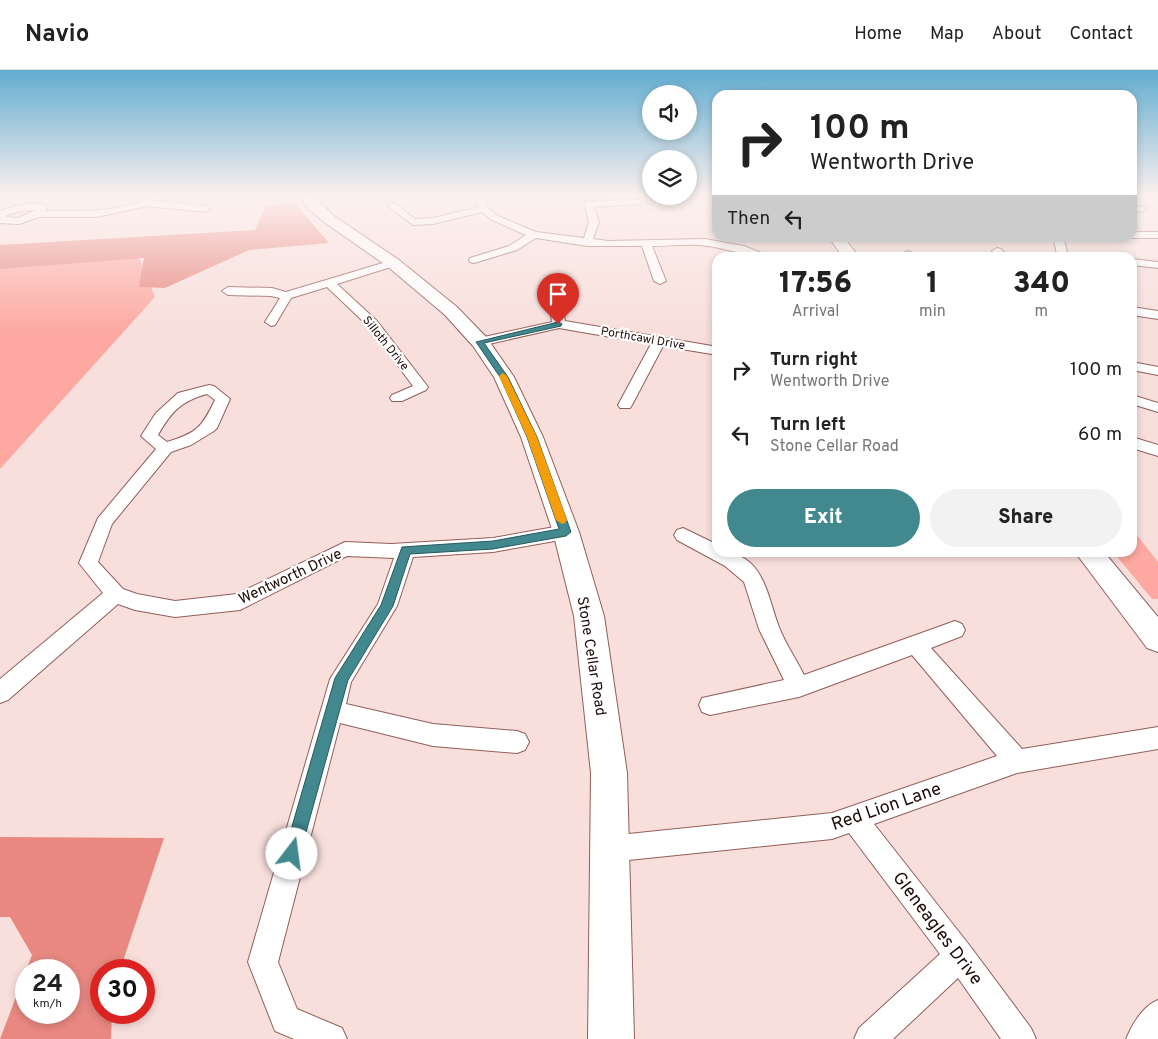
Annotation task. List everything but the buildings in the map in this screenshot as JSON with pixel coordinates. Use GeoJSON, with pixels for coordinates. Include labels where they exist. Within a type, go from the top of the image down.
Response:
{"type":"FeatureCollection","features":[{"type":"Feature","properties":{"kind":"street","name":"Stone Cellar Road"},"geometry":{"type":"LineString","coordinates":[[361,241],[432,293],[480,342],[504,377],[532,437],[566,532],[589,616],[609,772],[611,1039]]}},
{"type":"Feature","properties":{"kind":"street"},"geometry":{"type":"LineString","coordinates":[[474,260],[513,248],[524,241]]}},
{"type":"Feature","properties":{"kind":"street"},"geometry":{"type":"LineString","coordinates":[[575,241],[646,244],[705,242],[752,252]]}},
{"type":"Feature","properties":{"kind":"street"},"geometry":{"type":"LineString","coordinates":[[646,244],[660,281]]}},
{"type":"Feature","properties":{"kind":"street"},"geometry":{"type":"LineString","coordinates":[[228,292],[272,292],[286,296],[393,263]]}},
{"type":"Feature","properties":{"kind":"street"},"geometry":{"type":"LineString","coordinates":[[1137,263],[1158,265]]}},
{"type":"Feature","properties":{"kind":"street","name":"Silloth Drive"},"geometry":{"type":"LineString","coordinates":[[329,283],[373,324],[421,387],[397,398]]}},
{"type":"Feature","properties":{"kind":"street"},"geometry":{"type":"LineString","coordinates":[[553,285],[558,324]]}},
{"type":"Feature","properties":{"kind":"street"},"geometry":{"type":"LineString","coordinates":[[270,322],[284,303],[286,296]]}},
{"type":"Feature","properties":{"kind":"street"},"geometry":{"type":"LineString","coordinates":[[1137,312],[1158,315]]}},
{"type":"Feature","properties":{"kind":"street","name":"Porthcawl Drive"},"geometry":{"type":"LineString","coordinates":[[480,342],[558,324],[712,350]]}},
{"type":"Feature","properties":{"kind":"street"},"geometry":{"type":"LineString","coordinates":[[625,405],[659,341]]}},
{"type":"Feature","properties":{"kind":"street"},"geometry":{"type":"LineString","coordinates":[[1137,367],[1158,371]]}},
{"type":"Feature","properties":{"kind":"street"},"geometry":{"type":"LineString","coordinates":[[1137,401],[1158,408]]}},
{"type":"Feature","properties":{"kind":"street"},"geometry":{"type":"LineString","coordinates":[[1137,444],[1158,451]]}},
{"type":"Feature","properties":{"kind":"street","name":"Wentworth Drive"},"geometry":{"type":"LineString","coordinates":[[166,448],[104,522],[88,563],[116,594],[136,602],[175,608],[240,602],[346,549],[406,550],[493,545],[566,532]]}},
{"type":"Feature","properties":{"kind":"street"},"geometry":{"type":"LineString","coordinates":[[683,535],[712,550]]}},
{"type":"Feature","properties":{"kind":"street"},"geometry":{"type":"LineString","coordinates":[[331,1039],[286,1020],[262,962],[342,678],[387,606],[406,550]]}},
{"type":"Feature","properties":{"kind":"street"},"geometry":{"type":"LineString","coordinates":[[724,557],[753,578],[769,628],[799,687]]}},
{"type":"Feature","properties":{"kind":"street"},"geometry":{"type":"LineString","coordinates":[[1092,557],[1157,636]]}},
{"type":"Feature","properties":{"kind":"street"},"geometry":{"type":"LineString","coordinates":[[0,693],[116,594]]}},
{"type":"Feature","properties":{"kind":"street"},"geometry":{"type":"LineString","coordinates":[[710,705],[799,687],[955,630]]}},
{"type":"Feature","properties":{"kind":"street"},"geometry":{"type":"LineString","coordinates":[[916,645],[1017,761]]}},
{"type":"Feature","properties":{"kind":"street"},"geometry":{"type":"LineString","coordinates":[[332,711],[432,735],[517,742]]}},
{"type":"Feature","properties":{"kind":"street","name":"Red Lion Lane"},"geometry":{"type":"LineString","coordinates":[[609,849],[832,826],[1017,761],[1117,743],[1158,738]]}},
{"type":"Feature","properties":{"kind":"street","name":"Gleneagles Drive"},"geometry":{"type":"LineString","coordinates":[[854,819],[960,956],[1020,1039]]}},
{"type":"Feature","properties":{"kind":"street"},"geometry":{"type":"LineString","coordinates":[[870,1039],[960,956]]}},
{"type":"Feature","properties":{"kind":"street"},"geometry":{"type":"LineString","coordinates":[[1142,1039],[1158,1016]]}},
{"type":"Feature","properties":{"kind":"shaded area"},"geometry":{"type":"Polygon","coordinates":[[[64,241],[327,241],[329,243],[249,250],[165,288],[139,287],[144,258],[0,269],[0,245],[64,241]]]}},
{"type":"Feature","properties":{"kind":"shaded area"},"geometry":{"type":"Polygon","coordinates":[[[132,241],[155,297],[0,469],[0,245],[132,241]]]}},
{"type":"Feature","properties":{"kind":"shaded area"},"geometry":{"type":"Polygon","coordinates":[[[1137,535],[1158,562],[1158,599],[1152,599],[1117,557],[1137,557],[1137,535]]]}},
{"type":"Feature","properties":{"kind":"shaded area"},"geometry":{"type":"Polygon","coordinates":[[[0,837],[164,838],[124,959],[90,959],[90,1024],[112,1024],[111,1039],[0,1039],[15,1000],[15,1024],[80,1024],[80,959],[30,959],[32,955],[10,917],[0,917],[0,837]]]}},
{"type":"Feature","properties":{"kind":"slow traffic"},"geometry":{"type":"LineString","coordinates":[[503,376],[532,437],[562,520]]}},
{"type":"Feature","properties":{"kind":"route"},"geometry":{"type":"LineString","coordinates":[[292,854],[342,678],[387,606],[406,550],[493,545],[566,532],[532,437],[504,377],[480,342],[558,324]]}}]}
